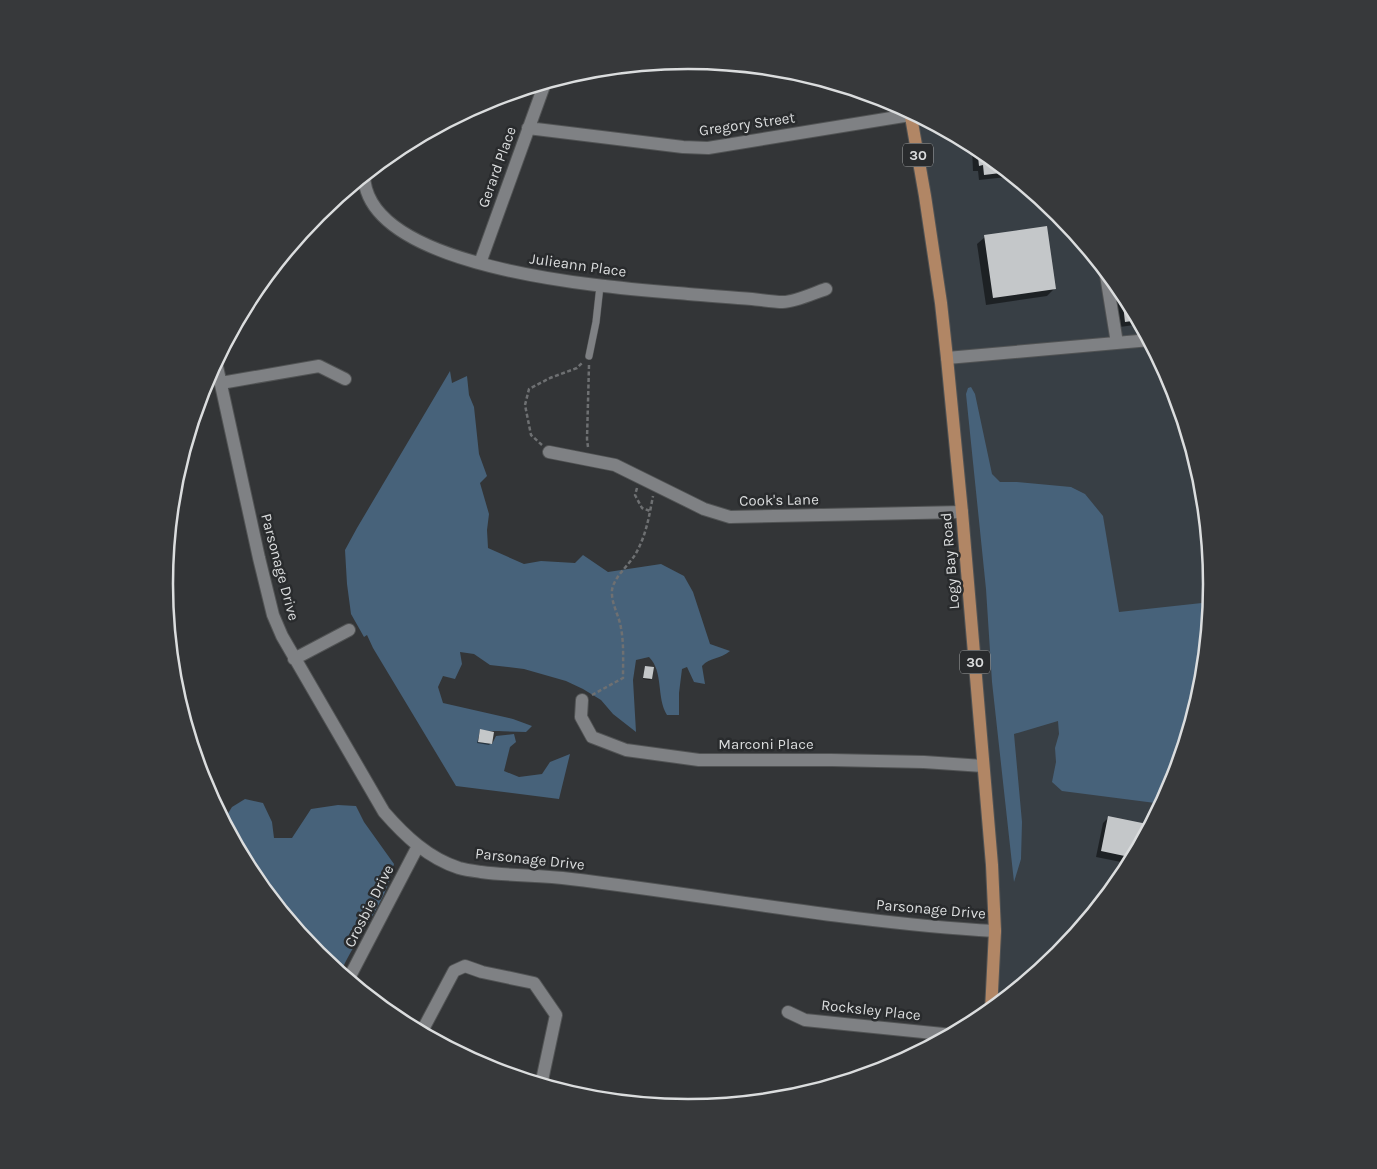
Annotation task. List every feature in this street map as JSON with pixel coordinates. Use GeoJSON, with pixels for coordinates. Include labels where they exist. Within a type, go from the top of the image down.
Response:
{"type":"FeatureCollection","features":[{"type":"Feature","properties":{"kind":"main road","name":"Logy Bay Road"},"geometry":{"type":"LineString","coordinates":[[911,119],[925,196],[947,358],[962,512],[992,865],[995,931],[991,1001]]}},
{"type":"Feature","properties":{"kind":"street","name":"Gerard Place"},"geometry":{"type":"LineString","coordinates":[[480,263],[542,90]]}},
{"type":"Feature","properties":{"kind":"street","name":"Gregory Street"},"geometry":{"type":"LineString","coordinates":[[528,128],[683,147],[708,148],[901,115]]}},
{"type":"Feature","properties":{"kind":"street","name":"Julieann Place"},"geometry":{"type":"LineString","coordinates":[[364,184],[370,200],[379,213],[391,225],[408,235],[441,251],[524,274],[600,286],[784,302],[826,289]]}},
{"type":"Feature","properties":{"kind":"street"},"geometry":{"type":"LineString","coordinates":[[1107,284],[1116,343]]}},
{"type":"Feature","properties":{"kind":"street"},"geometry":{"type":"LineString","coordinates":[[947,358],[1143,341]]}},
{"type":"Feature","properties":{"kind":"street"},"geometry":{"type":"LineString","coordinates":[[221,383],[319,366],[345,379]]}},
{"type":"Feature","properties":{"kind":"street","name":"Parsonage Drive"},"geometry":{"type":"LineString","coordinates":[[219,373],[273,615],[294,659],[384,812],[418,846],[435,857],[459,868],[491,873],[571,879],[865,920],[995,931]]}},
{"type":"Feature","properties":{"kind":"street","name":"Cook's Lane"},"geometry":{"type":"LineString","coordinates":[[549,452],[615,465],[704,509],[730,517],[962,512]]}},
{"type":"Feature","properties":{"kind":"street"},"geometry":{"type":"LineString","coordinates":[[294,659],[349,630]]}},
{"type":"Feature","properties":{"kind":"street","name":"Marconi Place"},"geometry":{"type":"LineString","coordinates":[[582,700],[581,717],[592,737],[626,750],[699,760],[832,760],[924,762],[984,766]]}},
{"type":"Feature","properties":{"kind":"street","name":"Crosbie Drive"},"geometry":{"type":"LineString","coordinates":[[351,974],[418,846]]}},
{"type":"Feature","properties":{"kind":"street"},"geometry":{"type":"LineString","coordinates":[[424,1027],[454,971],[465,966],[482,972],[534,983],[556,1015],[542,1079]]}},
{"type":"Feature","properties":{"kind":"street","name":"Rocksley Place"},"geometry":{"type":"LineString","coordinates":[[788,1012],[806,1020],[941,1034]]}},
{"type":"Feature","properties":{"kind":"lane"},"geometry":{"type":"LineString","coordinates":[[589,356],[596,322],[600,286]]}},
{"type":"Feature","properties":{"kind":"path"},"geometry":{"type":"LineString","coordinates":[[549,452],[531,435],[525,405],[529,389],[550,378],[577,368],[589,356]]}},
{"type":"Feature","properties":{"kind":"path"},"geometry":{"type":"LineString","coordinates":[[589,356],[586,439],[590,460]]}},
{"type":"Feature","properties":{"kind":"path"},"geometry":{"type":"LineString","coordinates":[[643,478],[637,487],[635,495],[642,508],[650,511]]}},
{"type":"Feature","properties":{"kind":"path"},"geometry":{"type":"LineString","coordinates":[[582,700],[623,678],[623,640],[621,625],[614,609],[612,591],[616,580],[628,566],[645,534],[655,485]]}},
{"type":"Feature","properties":{"kind":"shaded area"},"geometry":{"type":"Polygon","coordinates":[[[911,119],[946,138],[1002,175],[1053,220],[1098,271],[1135,327],[1165,387],[1187,451],[1200,517],[1204,584],[1200,652],[1187,718],[1165,782],[1135,842],[1098,898],[1053,949],[1029,972],[992,1001],[995,952],[962,512],[911,119]]]}},
{"type":"Feature","properties":{"kind":"shaded area"},"geometry":{"type":"Polygon","coordinates":[[[450,371],[452,383],[467,376],[469,395],[474,407],[479,454],[487,476],[480,483],[489,514],[487,530],[488,548],[524,564],[541,561],[575,563],[583,555],[608,572],[661,564],[684,576],[693,592],[710,644],[730,651],[708,661],[702,666],[705,684],[694,682],[687,667],[682,669],[679,715],[667,715],[654,663],[649,657],[636,660],[633,680],[636,732],[613,714],[601,700],[566,681],[524,669],[490,665],[474,654],[460,652],[462,664],[455,679],[443,676],[438,687],[443,703],[513,719],[532,726],[526,732],[480,730],[478,742],[492,744],[496,736],[514,734],[516,742],[510,747],[504,771],[519,777],[542,774],[550,762],[570,754],[559,799],[456,786],[367,635],[364,637],[351,614],[345,550],[450,371]]]}},
{"type":"Feature","properties":{"kind":"shaded area"},"geometry":{"type":"Polygon","coordinates":[[[971,387],[975,394],[992,474],[1000,482],[1071,487],[1085,494],[1103,516],[1119,612],[1203,603],[1200,652],[1187,718],[1177,750],[1156,803],[1062,791],[1052,782],[1056,762],[1055,748],[1059,734],[1058,721],[1014,734],[1022,822],[1021,859],[1014,882],[992,682],[986,589],[966,394],[968,388],[971,387]]]}},
{"type":"Feature","properties":{"kind":"shaded area"},"geometry":{"type":"Polygon","coordinates":[[[245,799],[263,803],[272,822],[274,838],[292,838],[311,809],[338,805],[356,806],[364,822],[394,864],[378,907],[343,967],[301,925],[260,871],[227,815],[232,807],[245,799]]]}},
{"type":"Feature","properties":{"kind":"building"},"geometry":{"type":"Polygon","coordinates":[[[978,158],[999,173],[984,175],[983,165],[979,166],[978,158]]]}},
{"type":"Feature","properties":{"kind":"building"},"geometry":{"type":"Polygon","coordinates":[[[1047,226],[1056,289],[993,298],[984,235],[1047,226]]]}},
{"type":"Feature","properties":{"kind":"building"},"geometry":{"type":"Polygon","coordinates":[[[1123,308],[1131,321],[1125,322],[1123,308]]]}},
{"type":"Feature","properties":{"kind":"building"},"geometry":{"type":"Polygon","coordinates":[[[645,666],[654,667],[652,679],[643,678],[645,666]]]}},
{"type":"Feature","properties":{"kind":"building"},"geometry":{"type":"Polygon","coordinates":[[[480,729],[494,732],[492,744],[478,742],[480,729]]]}},
{"type":"Feature","properties":{"kind":"building"},"geometry":{"type":"Polygon","coordinates":[[[1108,816],[1145,824],[1126,856],[1101,851],[1108,816]]]}}]}
